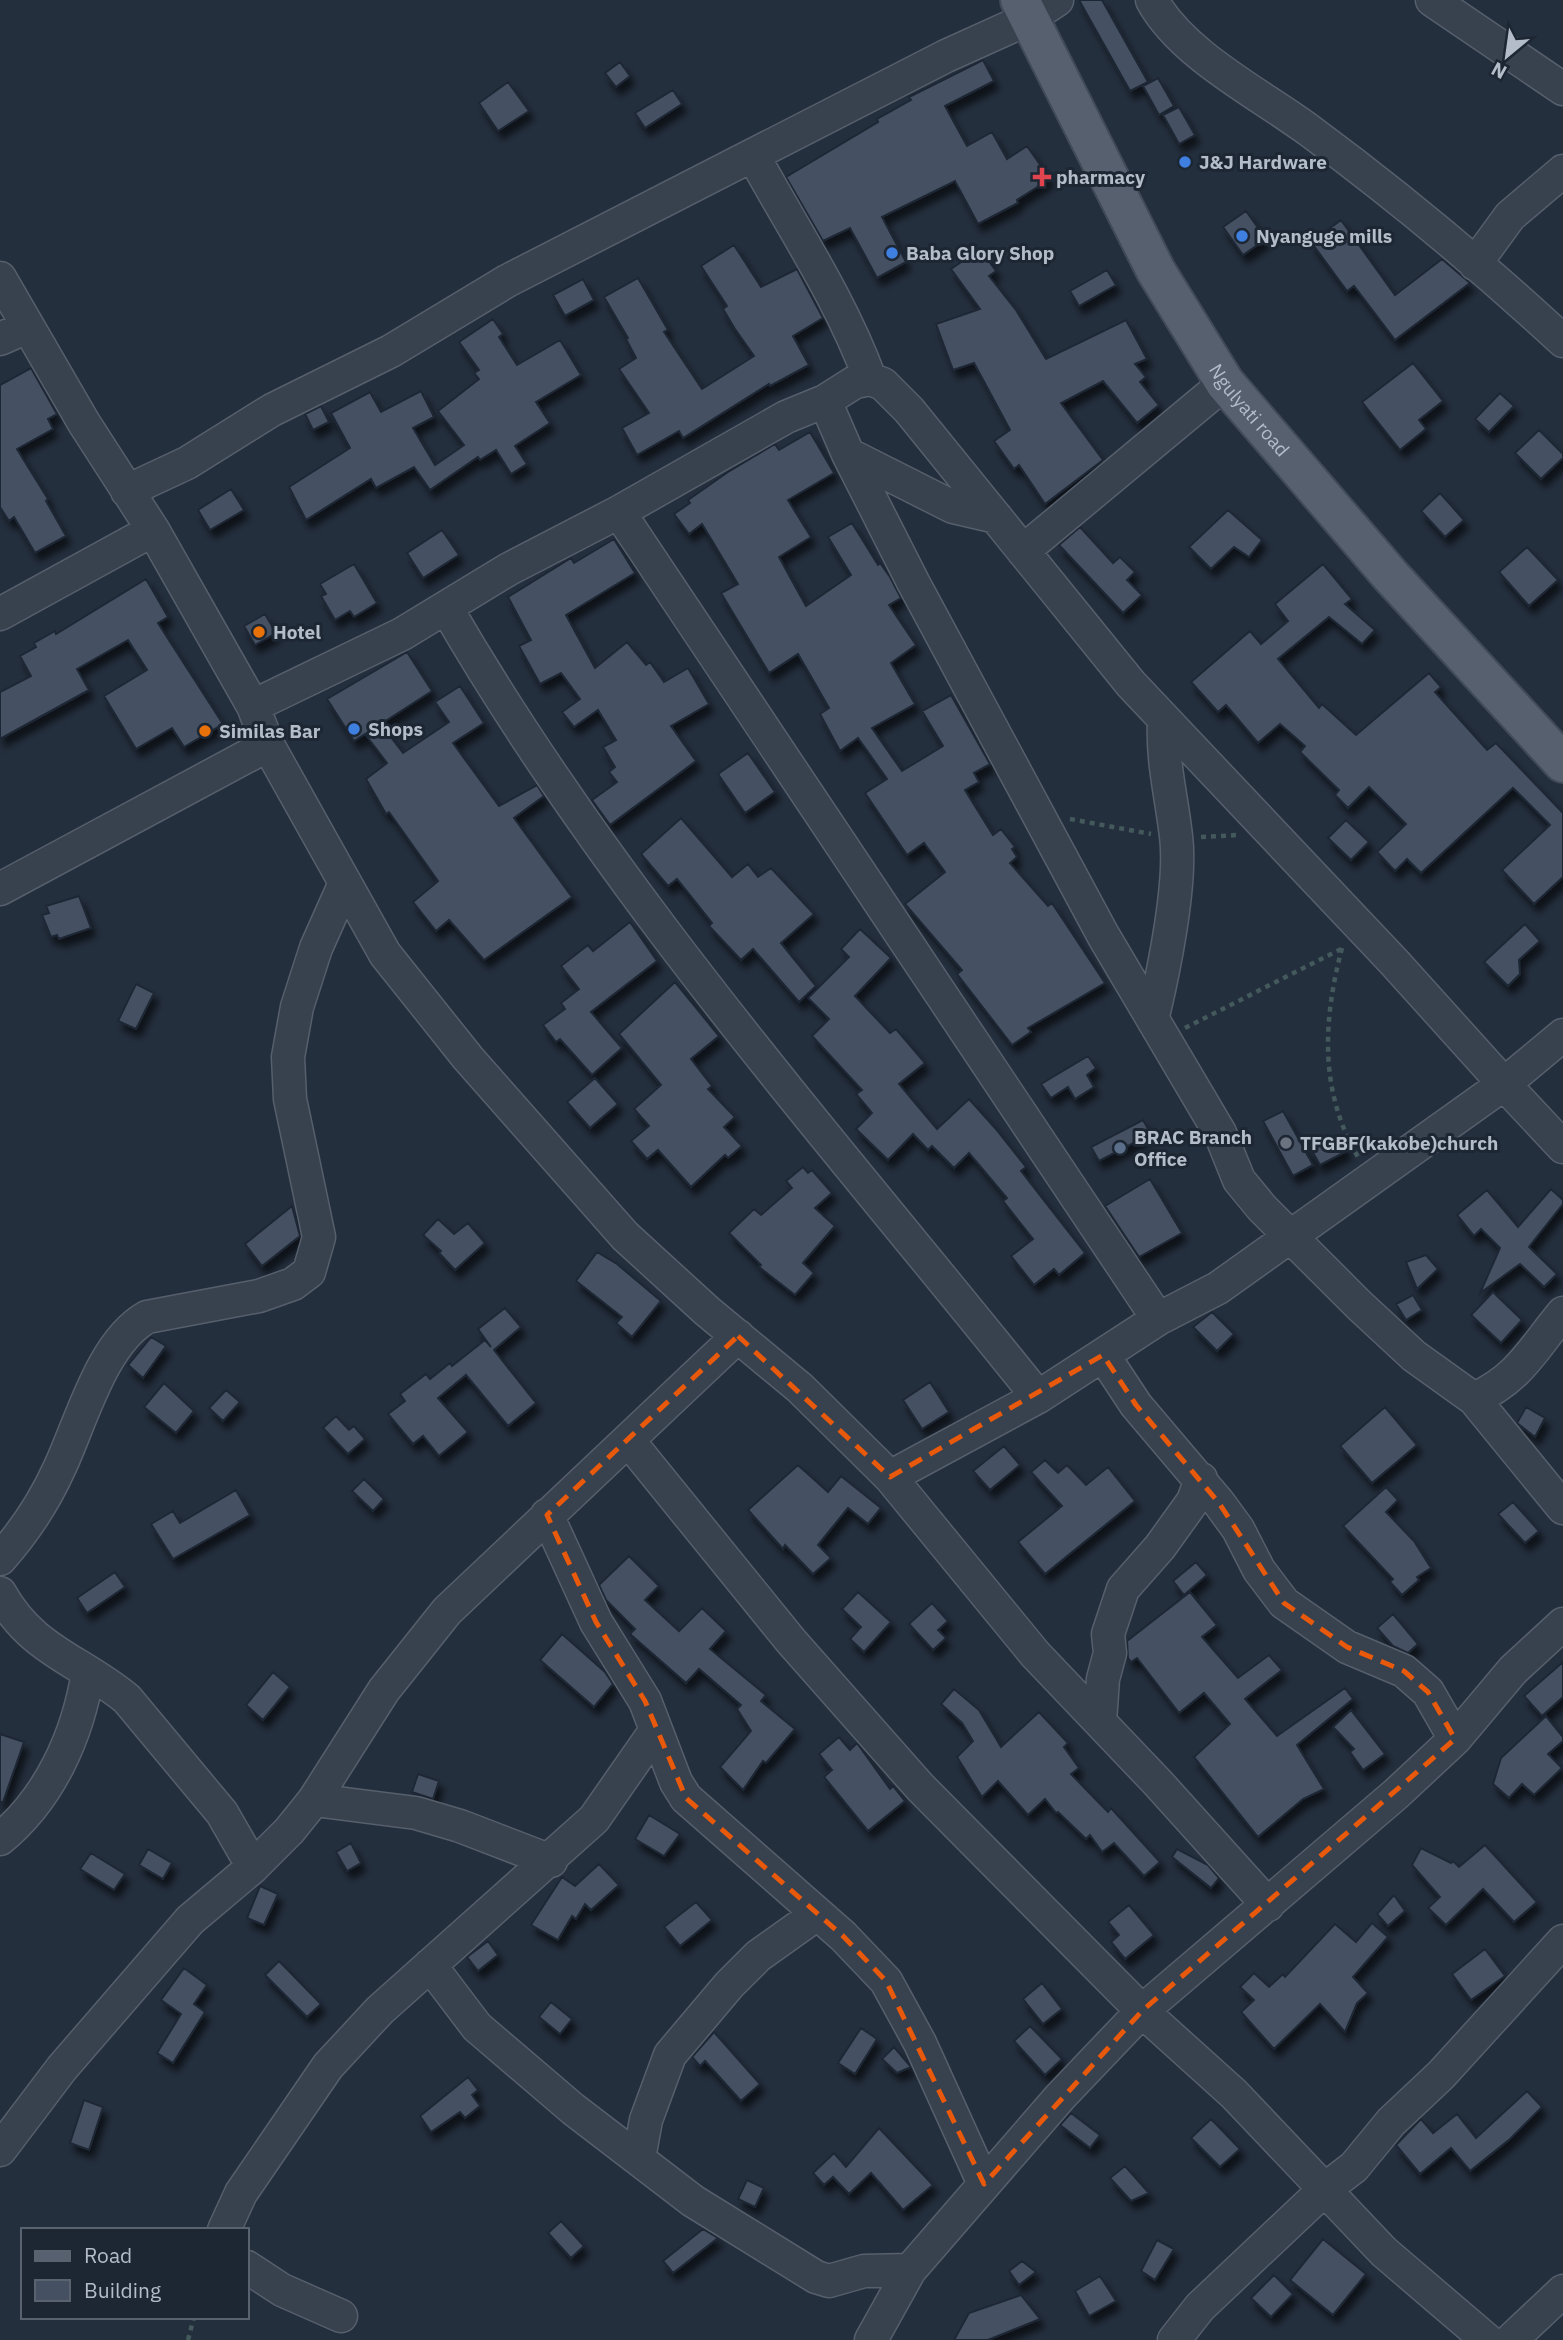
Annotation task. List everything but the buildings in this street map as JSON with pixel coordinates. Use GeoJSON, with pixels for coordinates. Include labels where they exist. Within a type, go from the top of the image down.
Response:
{"type":"FeatureCollection","features":[{"type":"Feature","properties":{"kind":"main road","name":"Ngulyati road"},"geometry":{"type":"LineString","coordinates":[[1036,6],[1156,271],[1225,383],[1390,575],[1563,763]]}},
{"type":"Feature","properties":{"kind":"street"},"geometry":{"type":"LineString","coordinates":[[1152,0],[1159,12],[1190,45],[1310,131],[1475,264],[1563,341]]}},
{"type":"Feature","properties":{"kind":"street"},"geometry":{"type":"LineString","coordinates":[[1432,0],[1563,89]]}},
{"type":"Feature","properties":{"kind":"street"},"geometry":{"type":"LineString","coordinates":[[127,491],[187,463],[272,410],[391,351],[507,281],[754,157],[1036,6]]}},
{"type":"Feature","properties":{"kind":"street"},"geometry":{"type":"LineString","coordinates":[[754,157],[856,340],[870,379]]}},
{"type":"Feature","properties":{"kind":"street"},"geometry":{"type":"LineString","coordinates":[[1475,264],[1510,216],[1563,171]]}},
{"type":"Feature","properties":{"kind":"street"},"geometry":{"type":"LineString","coordinates":[[0,278],[14,333],[153,530],[253,706],[268,745],[385,954],[468,1058],[625,1236],[800,1388],[890,1477],[980,1590],[1268,1905]]}},
{"type":"Feature","properties":{"kind":"street"},"geometry":{"type":"LineString","coordinates":[[253,706],[334,668],[447,609],[509,569],[619,512],[786,417],[825,401],[855,382],[870,379],[883,384],[909,410],[1131,684],[1269,828],[1353,939],[1504,1084],[1563,1147]]}},
{"type":"Feature","properties":{"kind":"street"},"geometry":{"type":"LineString","coordinates":[[1023,551],[1225,383]]}},
{"type":"Feature","properties":{"kind":"street"},"geometry":{"type":"LineString","coordinates":[[825,401],[848,454],[913,582],[1104,935],[1220,1133],[1239,1180],[1262,1208],[1292,1235],[1359,1305],[1414,1356],[1474,1399],[1563,1508]]}},
{"type":"Feature","properties":{"kind":"street"},"geometry":{"type":"LineString","coordinates":[[848,454],[953,508],[996,517]]}},
{"type":"Feature","properties":{"kind":"street"},"geometry":{"type":"LineString","coordinates":[[619,512],[1158,1320]]}},
{"type":"Feature","properties":{"kind":"street"},"geometry":{"type":"LineString","coordinates":[[0,614],[153,530]]}},
{"type":"Feature","properties":{"kind":"street"},"geometry":{"type":"LineString","coordinates":[[447,609],[493,688],[590,830],[731,1021],[1038,1397]]}},
{"type":"Feature","properties":{"kind":"street"},"geometry":{"type":"LineString","coordinates":[[1159,1026],[1177,838],[1164,770],[1164,719]]}},
{"type":"Feature","properties":{"kind":"street"},"geometry":{"type":"LineString","coordinates":[[0,889],[268,745]]}},
{"type":"Feature","properties":{"kind":"street"},"geometry":{"type":"LineString","coordinates":[[0,1559],[44,1498],[106,1363],[131,1326],[147,1317],[259,1296],[293,1284],[309,1272],[319,1237],[290,1099],[288,1057],[297,1007],[316,948],[345,883]]}},
{"type":"Feature","properties":{"kind":"street"},"geometry":{"type":"LineString","coordinates":[[890,1477],[1038,1397],[1158,1320],[1218,1288],[1372,1181],[1504,1084],[1563,1035]]}},
{"type":"Feature","properties":{"kind":"street"},"geometry":{"type":"LineString","coordinates":[[1474,1399],[1500,1387],[1517,1373],[1563,1313]]}},
{"type":"Feature","properties":{"kind":"street"},"geometry":{"type":"LineString","coordinates":[[0,2150],[62,2068],[190,1920],[253,1867],[314,1800],[384,1690],[447,1611],[738,1336]]}},
{"type":"Feature","properties":{"kind":"street"},"geometry":{"type":"LineString","coordinates":[[1103,1355],[1136,1405],[1201,1479],[1238,1529],[1259,1570],[1284,1603],[1347,1647],[1404,1671],[1428,1692],[1455,1739]]}},
{"type":"Feature","properties":{"kind":"street"},"geometry":{"type":"LineString","coordinates":[[628,1440],[792,1642],[920,1787],[1142,2011],[1234,2094],[1384,2252],[1487,2340]]}},
{"type":"Feature","properties":{"kind":"street"},"geometry":{"type":"LineString","coordinates":[[1100,1722],[1103,1679],[1110,1653],[1108,1634],[1123,1589],[1154,1555],[1193,1501],[1201,1479]]}},
{"type":"Feature","properties":{"kind":"street"},"geometry":{"type":"LineString","coordinates":[[547,1515],[596,1622],[645,1701],[676,1782],[686,1798],[817,1914],[887,1982],[920,2043],[984,2184]]}},
{"type":"Feature","properties":{"kind":"street"},"geometry":{"type":"LineString","coordinates":[[0,1594],[13,1618],[36,1640],[127,1699],[222,1813],[253,1867]]}},
{"type":"Feature","properties":{"kind":"street"},"geometry":{"type":"LineString","coordinates":[[870,2340],[910,2270],[1060,2097],[1142,2011],[1396,1794],[1455,1739],[1513,1671],[1563,1624]]}},
{"type":"Feature","properties":{"kind":"street"},"geometry":{"type":"LineString","coordinates":[[0,1839],[17,1825],[57,1768],[81,1706],[88,1672]]}},
{"type":"Feature","properties":{"kind":"street"},"geometry":{"type":"LineString","coordinates":[[225,2228],[241,2193],[328,2066],[380,2010],[551,1861],[594,1819],[656,1730]]}},
{"type":"Feature","properties":{"kind":"street"},"geometry":{"type":"LineString","coordinates":[[314,1800],[416,1813],[460,1826],[551,1861]]}},
{"type":"Feature","properties":{"kind":"street"},"geometry":{"type":"LineString","coordinates":[[639,2158],[646,2120],[670,2055],[729,1985],[758,1956],[817,1914]]}},
{"type":"Feature","properties":{"kind":"street"},"geometry":{"type":"LineString","coordinates":[[1174,2340],[1200,2307],[1324,2190],[1354,2168],[1391,2122],[1441,2075],[1563,1941]]}},
{"type":"Feature","properties":{"kind":"street"},"geometry":{"type":"LineString","coordinates":[[430,1965],[477,2027],[573,2109],[693,2201],[816,2277],[829,2281],[864,2271],[910,2270]]}},
{"type":"Feature","properties":{"kind":"street"},"geometry":{"type":"LineString","coordinates":[[248,2268],[282,2290],[341,2316]]}},
{"type":"Feature","properties":{"kind":"street"},"geometry":{"type":"LineString","coordinates":[[1511,2340],[1563,2291]]}},
{"type":"Feature","properties":{"kind":"path"},"geometry":{"type":"LineString","coordinates":[[1037,811],[1177,838],[1229,837],[1269,828]]}},
{"type":"Feature","properties":{"kind":"path"},"geometry":{"type":"LineString","coordinates":[[1159,1026],[1206,1019],[1353,939]]}},
{"type":"Feature","properties":{"kind":"path"},"geometry":{"type":"LineString","coordinates":[[1353,939],[1329,995],[1328,1052],[1336,1114],[1372,1181]]}},
{"type":"Feature","properties":{"kind":"path"},"geometry":{"type":"LineString","coordinates":[[188,2340],[193,2319]]}},
{"type":"Feature","properties":{"kind":"highlighted area"},"geometry":{"type":"Polygon","coordinates":[[[738,1336],[890,1477],[1103,1355],[1136,1405],[1219,1503],[1284,1603],[1347,1647],[1404,1671],[1428,1692],[1455,1739],[1142,2011],[984,2184],[886,1981],[843,1936],[686,1798],[645,1701],[596,1622],[547,1515],[738,1336]]]}},
{"type":"Feature","properties":{"kind":"place","name":"J&J Hardware"},"geometry":{"type":"Point","coordinates":[1185,162]}},
{"type":"Feature","properties":{"kind":"place","name":"pharmacy"},"geometry":{"type":"Point","coordinates":[1042,177]}},
{"type":"Feature","properties":{"kind":"place","name":"Nyanguge mills"},"geometry":{"type":"Point","coordinates":[1242,236]}},
{"type":"Feature","properties":{"kind":"place","name":"Baba Glory Shop"},"geometry":{"type":"Point","coordinates":[892,253]}},
{"type":"Feature","properties":{"kind":"place","name":"Hotel"},"geometry":{"type":"Point","coordinates":[259,632]}},
{"type":"Feature","properties":{"kind":"place","name":"Shops"},"geometry":{"type":"Point","coordinates":[354,729]}},
{"type":"Feature","properties":{"kind":"place","name":"Similas Bar"},"geometry":{"type":"Point","coordinates":[205,731]}},
{"type":"Feature","properties":{"kind":"place","name":"TFGBF(kakobe)church"},"geometry":{"type":"Point","coordinates":[1286,1143]}},
{"type":"Feature","properties":{"kind":"place","name":"BRAC Branch Office"},"geometry":{"type":"Point","coordinates":[1120,1148]}}]}
